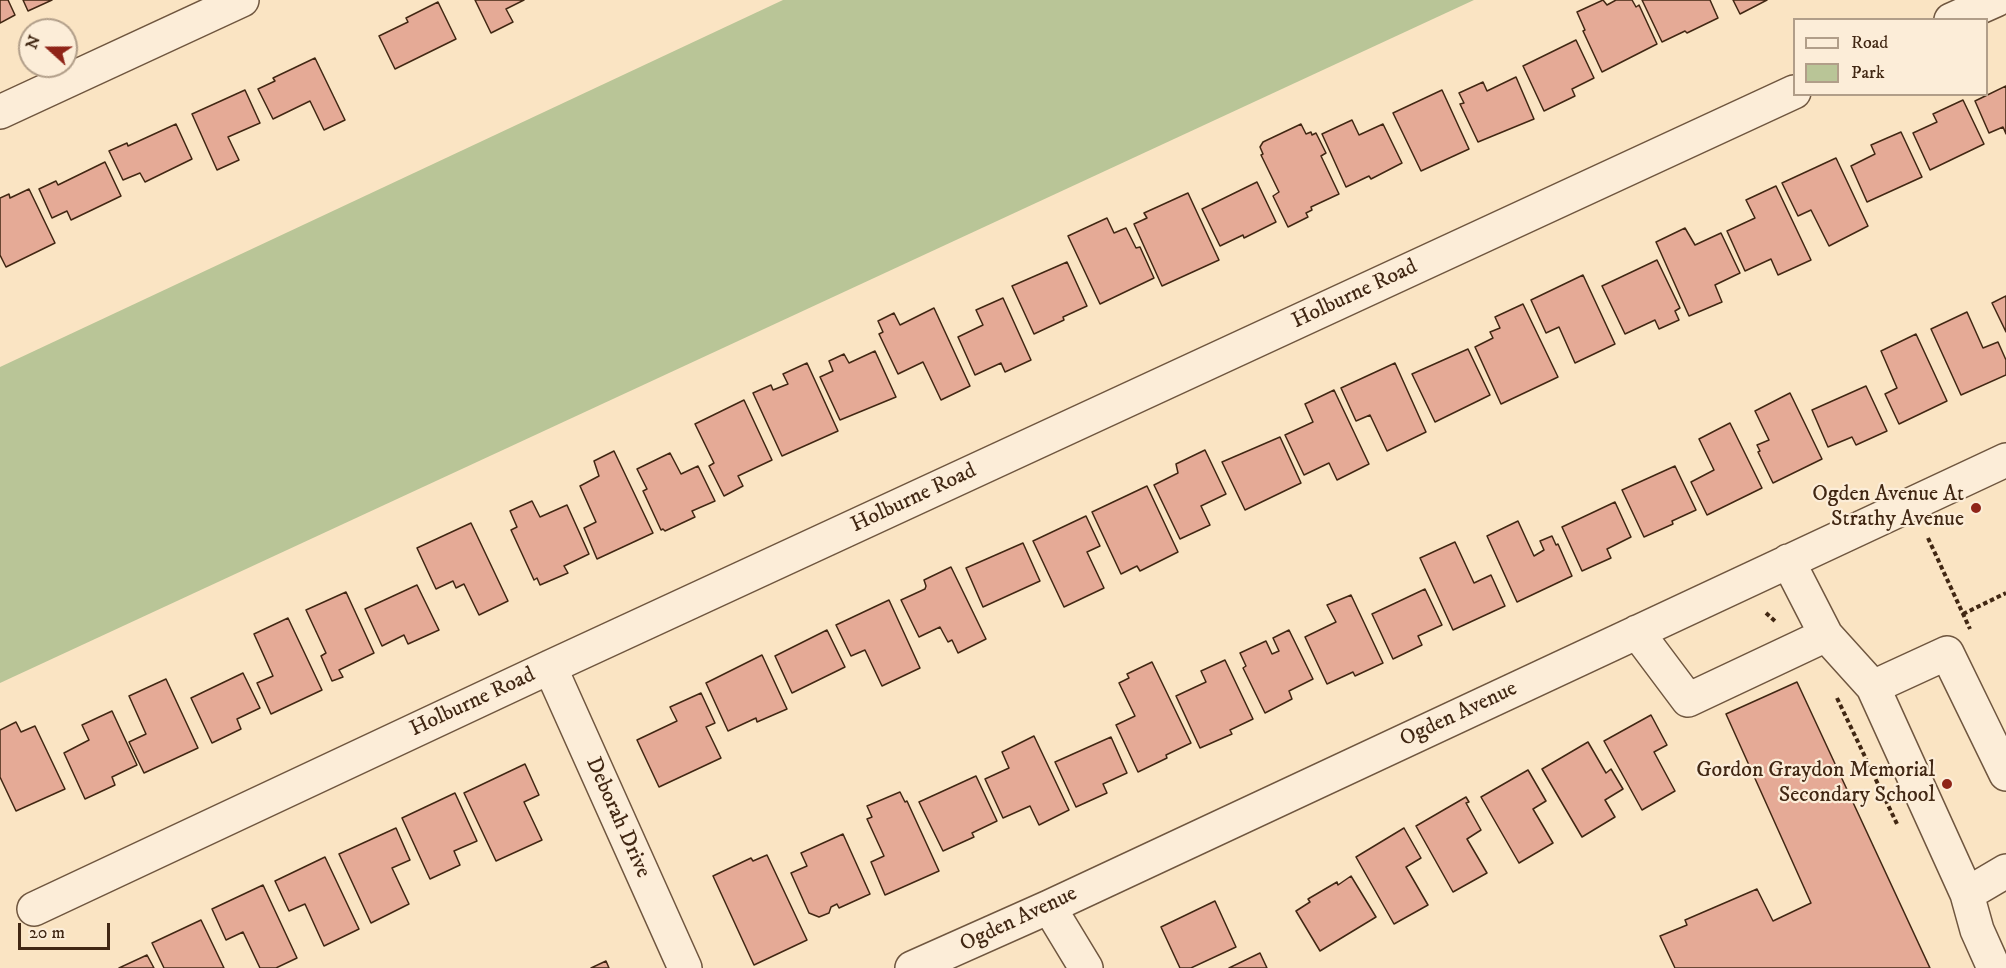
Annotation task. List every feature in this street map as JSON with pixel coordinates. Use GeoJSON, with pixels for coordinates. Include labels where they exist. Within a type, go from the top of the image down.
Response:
{"type":"FeatureCollection","features":[{"type":"Feature","properties":{"kind":"street"},"geometry":{"type":"LineString","coordinates":[[0,112],[242,0]]}},
{"type":"Feature","properties":{"kind":"street"},"geometry":{"type":"LineString","coordinates":[[1941,0],[1950,18]]}},
{"type":"Feature","properties":{"kind":"street"},"geometry":{"type":"LineString","coordinates":[[1956,18],[1996,0]]}},
{"type":"Feature","properties":{"kind":"street","name":"Holburne Road"},"geometry":{"type":"LineString","coordinates":[[34,909],[550,667],[1793,92]]}},
{"type":"Feature","properties":{"kind":"street","name":"Ogden Avenue"},"geometry":{"type":"LineString","coordinates":[[912,968],[1048,907],[2006,460]]}},
{"type":"Feature","properties":{"kind":"street"},"geometry":{"type":"LineString","coordinates":[[1788,561],[1814,641],[1873,687],[1967,894],[1977,930],[1994,968]]}},
{"type":"Feature","properties":{"kind":"street"},"geometry":{"type":"LineString","coordinates":[[1637,632],[1688,700],[1814,641]]}},
{"type":"Feature","properties":{"kind":"street"},"geometry":{"type":"LineString","coordinates":[[1873,687],[1947,653],[2006,774]]}},
{"type":"Feature","properties":{"kind":"street","name":"Deborah Drive"},"geometry":{"type":"LineString","coordinates":[[550,667],[685,968]]}},
{"type":"Feature","properties":{"kind":"street"},"geometry":{"type":"LineString","coordinates":[[1967,894],[2006,872]]}},
{"type":"Feature","properties":{"kind":"street"},"geometry":{"type":"LineString","coordinates":[[1048,907],[1086,968]]}},
{"type":"Feature","properties":{"kind":"path"},"geometry":{"type":"LineString","coordinates":[[1928,538],[1972,635]]}},
{"type":"Feature","properties":{"kind":"path"},"geometry":{"type":"LineString","coordinates":[[1963,614],[2006,593]]}},
{"type":"Feature","properties":{"kind":"path"},"geometry":{"type":"LineString","coordinates":[[1766,613],[1814,641]]}},
{"type":"Feature","properties":{"kind":"path"},"geometry":{"type":"LineString","coordinates":[[1834,692],[1900,831]]}},
{"type":"Feature","properties":{"kind":"green space"},"geometry":{"type":"Polygon","coordinates":[[[783,0],[1474,0],[0,683],[0,367],[783,0]]]}},
{"type":"Feature","properties":{"kind":"building"},"geometry":{"type":"Polygon","coordinates":[[[0,0],[8,0],[15,15],[0,23],[0,0]]]}},
{"type":"Feature","properties":{"kind":"building"},"geometry":{"type":"Polygon","coordinates":[[[23,0],[52,0],[28,11],[23,0]]]}},
{"type":"Feature","properties":{"kind":"building"},"geometry":{"type":"Polygon","coordinates":[[[475,0],[524,0],[506,9],[513,22],[491,33],[475,0]]]}},
{"type":"Feature","properties":{"kind":"building"},"geometry":{"type":"Polygon","coordinates":[[[1603,0],[1607,5],[1616,0],[1632,0],[1636,7],[1639,5],[1657,44],[1602,72],[1577,12],[1603,0]]]}},
{"type":"Feature","properties":{"kind":"building"},"geometry":{"type":"Polygon","coordinates":[[[1642,0],[1710,0],[1718,18],[1662,42],[1642,0]]]}},
{"type":"Feature","properties":{"kind":"building"},"geometry":{"type":"Polygon","coordinates":[[[1733,0],[1767,0],[1740,14],[1733,0]]]}},
{"type":"Feature","properties":{"kind":"building"},"geometry":{"type":"Polygon","coordinates":[[[438,2],[456,39],[395,69],[379,36],[408,22],[406,18],[438,2]]]}},
{"type":"Feature","properties":{"kind":"building"},"geometry":{"type":"Polygon","coordinates":[[[1576,40],[1594,78],[1572,89],[1575,96],[1544,111],[1523,66],[1576,40]]]}},
{"type":"Feature","properties":{"kind":"building"},"geometry":{"type":"Polygon","coordinates":[[[315,58],[345,120],[324,130],[310,101],[273,119],[258,89],[275,81],[273,78],[315,58]]]}},
{"type":"Feature","properties":{"kind":"building"},"geometry":{"type":"Polygon","coordinates":[[[1516,77],[1534,119],[1478,142],[1460,104],[1464,103],[1459,93],[1483,82],[1487,91],[1516,77]]]}},
{"type":"Feature","properties":{"kind":"building"},"geometry":{"type":"Polygon","coordinates":[[[2006,86],[2006,134],[2003,127],[1989,133],[1975,101],[2006,86]]]}},
{"type":"Feature","properties":{"kind":"building"},"geometry":{"type":"Polygon","coordinates":[[[245,90],[260,123],[228,137],[239,160],[217,170],[192,114],[245,90]]]}},
{"type":"Feature","properties":{"kind":"building"},"geometry":{"type":"Polygon","coordinates":[[[1442,90],[1469,149],[1421,171],[1393,113],[1442,90]]]}},
{"type":"Feature","properties":{"kind":"building"},"geometry":{"type":"Polygon","coordinates":[[[1963,100],[1984,144],[1930,170],[1913,133],[1937,122],[1933,114],[1963,100]]]}},
{"type":"Feature","properties":{"kind":"building"},"geometry":{"type":"Polygon","coordinates":[[[1352,120],[1359,135],[1383,124],[1402,163],[1371,179],[1369,176],[1346,187],[1322,134],[1352,120]]]}},
{"type":"Feature","properties":{"kind":"building"},"geometry":{"type":"Polygon","coordinates":[[[176,124],[192,159],[145,182],[140,173],[123,180],[109,151],[127,143],[128,146],[176,124]]]}},
{"type":"Feature","properties":{"kind":"building"},"geometry":{"type":"Polygon","coordinates":[[[1301,124],[1306,134],[1316,133],[1326,153],[1321,156],[1339,194],[1311,207],[1312,210],[1306,213],[1308,217],[1288,227],[1273,196],[1279,192],[1261,155],[1263,154],[1260,147],[1263,142],[1301,124]]]}},
{"type":"Feature","properties":{"kind":"building"},"geometry":{"type":"Polygon","coordinates":[[[1901,132],[1922,177],[1867,202],[1851,166],[1875,154],[1871,145],[1901,132]]]}},
{"type":"Feature","properties":{"kind":"building"},"geometry":{"type":"Polygon","coordinates":[[[1836,158],[1868,226],[1829,246],[1811,210],[1798,216],[1782,183],[1836,158]]]}},
{"type":"Feature","properties":{"kind":"building"},"geometry":{"type":"Polygon","coordinates":[[[105,162],[121,196],[71,220],[67,211],[52,218],[39,189],[56,181],[58,185],[105,162]]]}},
{"type":"Feature","properties":{"kind":"building"},"geometry":{"type":"Polygon","coordinates":[[[1257,182],[1276,222],[1244,238],[1243,235],[1220,246],[1202,209],[1257,182]]]}},
{"type":"Feature","properties":{"kind":"building"},"geometry":{"type":"Polygon","coordinates":[[[1776,186],[1811,260],[1778,275],[1771,259],[1745,271],[1727,231],[1755,218],[1746,200],[1776,186]]]}},
{"type":"Feature","properties":{"kind":"building"},"geometry":{"type":"Polygon","coordinates":[[[29,189],[55,243],[6,267],[0,255],[0,198],[9,194],[10,198],[29,189]]]}},
{"type":"Feature","properties":{"kind":"building"},"geometry":{"type":"Polygon","coordinates":[[[1188,193],[1219,260],[1162,286],[1134,224],[1147,218],[1144,213],[1188,193]]]}},
{"type":"Feature","properties":{"kind":"building"},"geometry":{"type":"Polygon","coordinates":[[[1107,218],[1114,233],[1126,228],[1136,248],[1140,247],[1154,278],[1100,304],[1068,236],[1107,218]]]}},
{"type":"Feature","properties":{"kind":"building"},"geometry":{"type":"Polygon","coordinates":[[[1685,228],[1695,245],[1721,233],[1740,273],[1715,285],[1722,302],[1689,316],[1656,242],[1685,228]]]}},
{"type":"Feature","properties":{"kind":"building"},"geometry":{"type":"Polygon","coordinates":[[[1657,260],[1680,308],[1675,311],[1679,320],[1659,329],[1655,320],[1625,334],[1602,286],[1657,260]]]}},
{"type":"Feature","properties":{"kind":"building"},"geometry":{"type":"Polygon","coordinates":[[[1067,262],[1087,306],[1034,334],[1012,286],[1067,262]]]}},
{"type":"Feature","properties":{"kind":"building"},"geometry":{"type":"Polygon","coordinates":[[[1583,275],[1615,344],[1575,363],[1559,327],[1546,333],[1531,300],[1583,275]]]}},
{"type":"Feature","properties":{"kind":"building"},"geometry":{"type":"Polygon","coordinates":[[[2006,296],[2006,332],[1992,303],[2006,296]]]}},
{"type":"Feature","properties":{"kind":"building"},"geometry":{"type":"Polygon","coordinates":[[[1003,298],[1031,360],[1005,372],[1001,363],[975,375],[958,337],[983,325],[976,310],[1003,298]]]}},
{"type":"Feature","properties":{"kind":"building"},"geometry":{"type":"Polygon","coordinates":[[[1523,304],[1558,377],[1501,404],[1475,347],[1493,338],[1490,332],[1500,328],[1495,317],[1523,304]]]}},
{"type":"Feature","properties":{"kind":"building"},"geometry":{"type":"Polygon","coordinates":[[[934,308],[970,386],[941,400],[923,362],[898,374],[879,334],[883,332],[878,321],[894,313],[900,325],[934,308]]]}},
{"type":"Feature","properties":{"kind":"building"},"geometry":{"type":"Polygon","coordinates":[[[1967,312],[1983,348],[1998,342],[2006,360],[2006,375],[1961,395],[1931,329],[1967,312]]]}},
{"type":"Feature","properties":{"kind":"building"},"geometry":{"type":"Polygon","coordinates":[[[1916,334],[1947,401],[1899,424],[1885,394],[1897,388],[1881,351],[1916,334]]]}},
{"type":"Feature","properties":{"kind":"building"},"geometry":{"type":"Polygon","coordinates":[[[1468,349],[1490,395],[1435,422],[1412,374],[1468,349]]]}},
{"type":"Feature","properties":{"kind":"building"},"geometry":{"type":"Polygon","coordinates":[[[875,351],[896,397],[840,420],[820,377],[833,371],[829,361],[844,354],[849,363],[875,351]]]}},
{"type":"Feature","properties":{"kind":"building"},"geometry":{"type":"Polygon","coordinates":[[[807,363],[838,431],[782,456],[753,393],[771,385],[773,390],[788,384],[783,374],[807,363]]]}},
{"type":"Feature","properties":{"kind":"building"},"geometry":{"type":"Polygon","coordinates":[[[1395,363],[1426,432],[1387,451],[1370,415],[1356,421],[1341,388],[1395,363]]]}},
{"type":"Feature","properties":{"kind":"building"},"geometry":{"type":"Polygon","coordinates":[[[1866,386],[1887,431],[1856,445],[1852,437],[1828,447],[1812,410],[1866,386]]]}},
{"type":"Feature","properties":{"kind":"building"},"geometry":{"type":"Polygon","coordinates":[[[1334,390],[1369,464],[1337,480],[1329,463],[1304,475],[1285,435],[1313,422],[1305,404],[1334,390]]]}},
{"type":"Feature","properties":{"kind":"building"},"geometry":{"type":"Polygon","coordinates":[[[1790,393],[1822,459],[1773,483],[1758,452],[1760,451],[1757,445],[1769,440],[1755,411],[1790,393]]]}},
{"type":"Feature","properties":{"kind":"building"},"geometry":{"type":"Polygon","coordinates":[[[744,400],[772,460],[738,476],[743,486],[724,496],[709,466],[714,463],[695,424],[744,400]]]}},
{"type":"Feature","properties":{"kind":"building"},"geometry":{"type":"Polygon","coordinates":[[[1730,423],[1762,488],[1707,515],[1691,482],[1714,470],[1699,439],[1730,423]]]}},
{"type":"Feature","properties":{"kind":"building"},"geometry":{"type":"Polygon","coordinates":[[[1280,437],[1301,483],[1245,510],[1222,462],[1280,437]]]}},
{"type":"Feature","properties":{"kind":"building"},"geometry":{"type":"Polygon","coordinates":[[[1205,450],[1226,494],[1201,506],[1210,525],[1180,539],[1154,485],[1178,473],[1176,464],[1205,450]]]}},
{"type":"Feature","properties":{"kind":"building"},"geometry":{"type":"Polygon","coordinates":[[[614,451],[653,533],[597,559],[584,528],[596,522],[580,486],[599,476],[594,461],[614,451]]]}},
{"type":"Feature","properties":{"kind":"building"},"geometry":{"type":"Polygon","coordinates":[[[670,453],[681,474],[698,466],[715,501],[692,511],[695,517],[665,531],[661,530],[643,491],[647,489],[637,469],[670,453]]]}},
{"type":"Feature","properties":{"kind":"building"},"geometry":{"type":"Polygon","coordinates":[[[1675,466],[1696,510],[1672,521],[1673,524],[1644,537],[1622,490],[1675,466]]]}},
{"type":"Feature","properties":{"kind":"building"},"geometry":{"type":"Polygon","coordinates":[[[1147,486],[1178,552],[1140,571],[1137,566],[1121,574],[1092,512],[1147,486]]]}},
{"type":"Feature","properties":{"kind":"building"},"geometry":{"type":"Polygon","coordinates":[[[532,501],[540,517],[567,505],[589,554],[564,566],[568,573],[540,585],[537,578],[534,580],[511,530],[517,527],[510,511],[532,501]]]}},
{"type":"Feature","properties":{"kind":"building"},"geometry":{"type":"Polygon","coordinates":[[[1615,502],[1631,537],[1607,549],[1611,558],[1582,571],[1562,527],[1615,502]]]}},
{"type":"Feature","properties":{"kind":"building"},"geometry":{"type":"Polygon","coordinates":[[[1086,516],[1100,546],[1087,552],[1104,588],[1064,607],[1033,541],[1086,516]]]}},
{"type":"Feature","properties":{"kind":"building"},"geometry":{"type":"Polygon","coordinates":[[[1518,521],[1534,556],[1544,550],[1540,541],[1552,536],[1572,576],[1517,602],[1487,536],[1518,521]]]}},
{"type":"Feature","properties":{"kind":"building"},"geometry":{"type":"Polygon","coordinates":[[[471,523],[508,601],[479,615],[464,584],[456,588],[453,581],[436,589],[417,548],[471,523]]]}},
{"type":"Feature","properties":{"kind":"building"},"geometry":{"type":"Polygon","coordinates":[[[1455,542],[1474,583],[1491,575],[1505,606],[1453,630],[1420,558],[1455,542]]]}},
{"type":"Feature","properties":{"kind":"building"},"geometry":{"type":"Polygon","coordinates":[[[1023,543],[1040,581],[983,607],[966,568],[1023,543]]]}},
{"type":"Feature","properties":{"kind":"building"},"geometry":{"type":"Polygon","coordinates":[[[951,567],[986,639],[958,653],[952,640],[948,642],[940,627],[919,637],[901,600],[925,589],[924,580],[951,567]]]}},
{"type":"Feature","properties":{"kind":"building"},"geometry":{"type":"Polygon","coordinates":[[[417,585],[439,630],[408,644],[404,635],[382,646],[365,609],[417,585]]]}},
{"type":"Feature","properties":{"kind":"building"},"geometry":{"type":"Polygon","coordinates":[[[1425,589],[1442,625],[1418,636],[1422,645],[1393,659],[1372,614],[1425,589]]]}},
{"type":"Feature","properties":{"kind":"building"},"geometry":{"type":"Polygon","coordinates":[[[346,592],[374,653],[339,670],[343,677],[332,681],[321,656],[326,653],[306,610],[346,592]]]}},
{"type":"Feature","properties":{"kind":"building"},"geometry":{"type":"Polygon","coordinates":[[[1351,595],[1383,663],[1355,676],[1353,672],[1327,684],[1305,637],[1336,622],[1327,605],[1351,595]]]}},
{"type":"Feature","properties":{"kind":"building"},"geometry":{"type":"Polygon","coordinates":[[[889,600],[920,668],[882,686],[865,650],[851,656],[836,625],[889,600]]]}},
{"type":"Feature","properties":{"kind":"building"},"geometry":{"type":"Polygon","coordinates":[[[288,618],[322,690],[271,714],[257,683],[273,676],[254,634],[288,618]]]}},
{"type":"Feature","properties":{"kind":"building"},"geometry":{"type":"Polygon","coordinates":[[[827,630],[845,667],[792,693],[775,656],[827,630]]]}},
{"type":"Feature","properties":{"kind":"building"},"geometry":{"type":"Polygon","coordinates":[[[1289,630],[1313,679],[1289,691],[1292,699],[1265,713],[1243,668],[1246,666],[1240,653],[1266,641],[1272,654],[1279,651],[1273,638],[1289,630]]]}},
{"type":"Feature","properties":{"kind":"building"},"geometry":{"type":"Polygon","coordinates":[[[762,655],[787,709],[757,722],[756,718],[728,731],[706,683],[762,655]]]}},
{"type":"Feature","properties":{"kind":"building"},"geometry":{"type":"Polygon","coordinates":[[[1225,660],[1253,719],[1230,730],[1232,734],[1200,748],[1176,696],[1206,682],[1201,671],[1225,660]]]}},
{"type":"Feature","properties":{"kind":"building"},"geometry":{"type":"Polygon","coordinates":[[[1152,662],[1191,743],[1138,772],[1116,725],[1135,716],[1119,683],[1129,678],[1127,674],[1152,662]]]}},
{"type":"Feature","properties":{"kind":"building"},"geometry":{"type":"Polygon","coordinates":[[[243,673],[260,708],[237,719],[241,729],[212,743],[191,698],[243,673]]]}},
{"type":"Feature","properties":{"kind":"building"},"geometry":{"type":"Polygon","coordinates":[[[166,679],[198,748],[144,773],[129,742],[146,734],[129,696],[166,679]]]}},
{"type":"Feature","properties":{"kind":"building"},"geometry":{"type":"Polygon","coordinates":[[[1797,682],[1930,968],[1675,968],[1660,936],[1687,925],[1685,920],[1757,889],[1773,921],[1811,903],[1726,714],[1797,682]]]}},
{"type":"Feature","properties":{"kind":"building"},"geometry":{"type":"Polygon","coordinates":[[[701,693],[715,723],[706,727],[721,758],[659,787],[637,740],[677,721],[670,707],[701,693]]]}},
{"type":"Feature","properties":{"kind":"building"},"geometry":{"type":"Polygon","coordinates":[[[112,711],[137,765],[112,777],[115,785],[85,799],[64,753],[89,740],[82,725],[112,711]]]}},
{"type":"Feature","properties":{"kind":"building"},"geometry":{"type":"Polygon","coordinates":[[[1651,715],[1667,745],[1654,752],[1675,791],[1642,810],[1604,741],[1651,715]]]}},
{"type":"Feature","properties":{"kind":"building"},"geometry":{"type":"Polygon","coordinates":[[[16,722],[21,732],[35,726],[65,789],[16,811],[0,777],[0,730],[16,722]]]}},
{"type":"Feature","properties":{"kind":"building"},"geometry":{"type":"Polygon","coordinates":[[[1034,736],[1069,810],[1039,825],[1030,806],[1003,818],[985,779],[1009,768],[1002,752],[1034,736]]]}},
{"type":"Feature","properties":{"kind":"building"},"geometry":{"type":"Polygon","coordinates":[[[1111,737],[1127,773],[1103,784],[1107,793],[1076,807],[1055,762],[1111,737]]]}},
{"type":"Feature","properties":{"kind":"building"},"geometry":{"type":"Polygon","coordinates":[[[1588,742],[1606,773],[1611,769],[1623,789],[1605,800],[1615,817],[1582,837],[1542,769],[1588,742]]]}},
{"type":"Feature","properties":{"kind":"building"},"geometry":{"type":"Polygon","coordinates":[[[525,764],[539,795],[524,802],[542,840],[496,861],[464,793],[525,764]]]}},
{"type":"Feature","properties":{"kind":"building"},"geometry":{"type":"Polygon","coordinates":[[[1528,770],[1546,801],[1533,809],[1553,843],[1519,863],[1481,797],[1528,770]]]}},
{"type":"Feature","properties":{"kind":"building"},"geometry":{"type":"Polygon","coordinates":[[[976,776],[997,821],[972,833],[974,837],[943,851],[919,802],[976,776]]]}},
{"type":"Feature","properties":{"kind":"building"},"geometry":{"type":"Polygon","coordinates":[[[900,792],[905,802],[907,801],[939,871],[885,895],[871,862],[884,856],[867,819],[872,817],[867,806],[900,792]]]}},
{"type":"Feature","properties":{"kind":"building"},"geometry":{"type":"Polygon","coordinates":[[[455,793],[477,841],[454,851],[460,865],[430,879],[402,818],[455,793]]]}},
{"type":"Feature","properties":{"kind":"building"},"geometry":{"type":"Polygon","coordinates":[[[1466,797],[1469,802],[1466,803],[1481,830],[1467,839],[1487,873],[1453,892],[1416,826],[1466,797]]]}},
{"type":"Feature","properties":{"kind":"building"},"geometry":{"type":"Polygon","coordinates":[[[396,828],[410,860],[392,868],[409,904],[371,923],[339,854],[396,828]]]}},
{"type":"Feature","properties":{"kind":"building"},"geometry":{"type":"Polygon","coordinates":[[[1404,828],[1421,858],[1406,867],[1428,905],[1394,924],[1356,857],[1404,828]]]}},
{"type":"Feature","properties":{"kind":"building"},"geometry":{"type":"Polygon","coordinates":[[[843,834],[870,894],[839,908],[837,904],[831,907],[829,913],[819,917],[809,913],[791,873],[807,866],[801,853],[843,834]]]}},
{"type":"Feature","properties":{"kind":"building"},"geometry":{"type":"Polygon","coordinates":[[[767,855],[807,940],[754,965],[713,876],[751,858],[753,861],[767,855]]]}},
{"type":"Feature","properties":{"kind":"building"},"geometry":{"type":"Polygon","coordinates":[[[325,857],[359,929],[324,946],[305,904],[289,911],[275,881],[325,857]]]}},
{"type":"Feature","properties":{"kind":"building"},"geometry":{"type":"Polygon","coordinates":[[[1351,876],[1376,917],[1320,951],[1296,911],[1310,902],[1308,899],[1337,882],[1338,885],[1351,876]]]}},
{"type":"Feature","properties":{"kind":"building"},"geometry":{"type":"Polygon","coordinates":[[[263,885],[297,958],[276,968],[260,968],[243,932],[226,940],[212,909],[263,885]]]}},
{"type":"Feature","properties":{"kind":"building"},"geometry":{"type":"Polygon","coordinates":[[[1215,901],[1236,947],[1191,968],[1180,968],[1161,927],[1215,901]]]}},
{"type":"Feature","properties":{"kind":"building"},"geometry":{"type":"Polygon","coordinates":[[[201,920],[224,968],[164,968],[152,943],[201,920]]]}},
{"type":"Feature","properties":{"kind":"building"},"geometry":{"type":"Polygon","coordinates":[[[1260,953],[1267,968],[1229,968],[1260,953]]]}},
{"type":"Feature","properties":{"kind":"building"},"geometry":{"type":"Polygon","coordinates":[[[147,955],[154,968],[119,968],[147,955]]]}},
{"type":"Feature","properties":{"kind":"building"},"geometry":{"type":"Polygon","coordinates":[[[606,961],[609,968],[591,968],[606,961]]]}},
{"type":"Feature","properties":{"kind":"place","name":"Ogden Avenue At Strathy Avenue"},"geometry":{"type":"Point","coordinates":[1976,508]}},
{"type":"Feature","properties":{"kind":"place","name":"Gordon Graydon Memorial Secondary School"},"geometry":{"type":"Point","coordinates":[1947,784]}}]}
